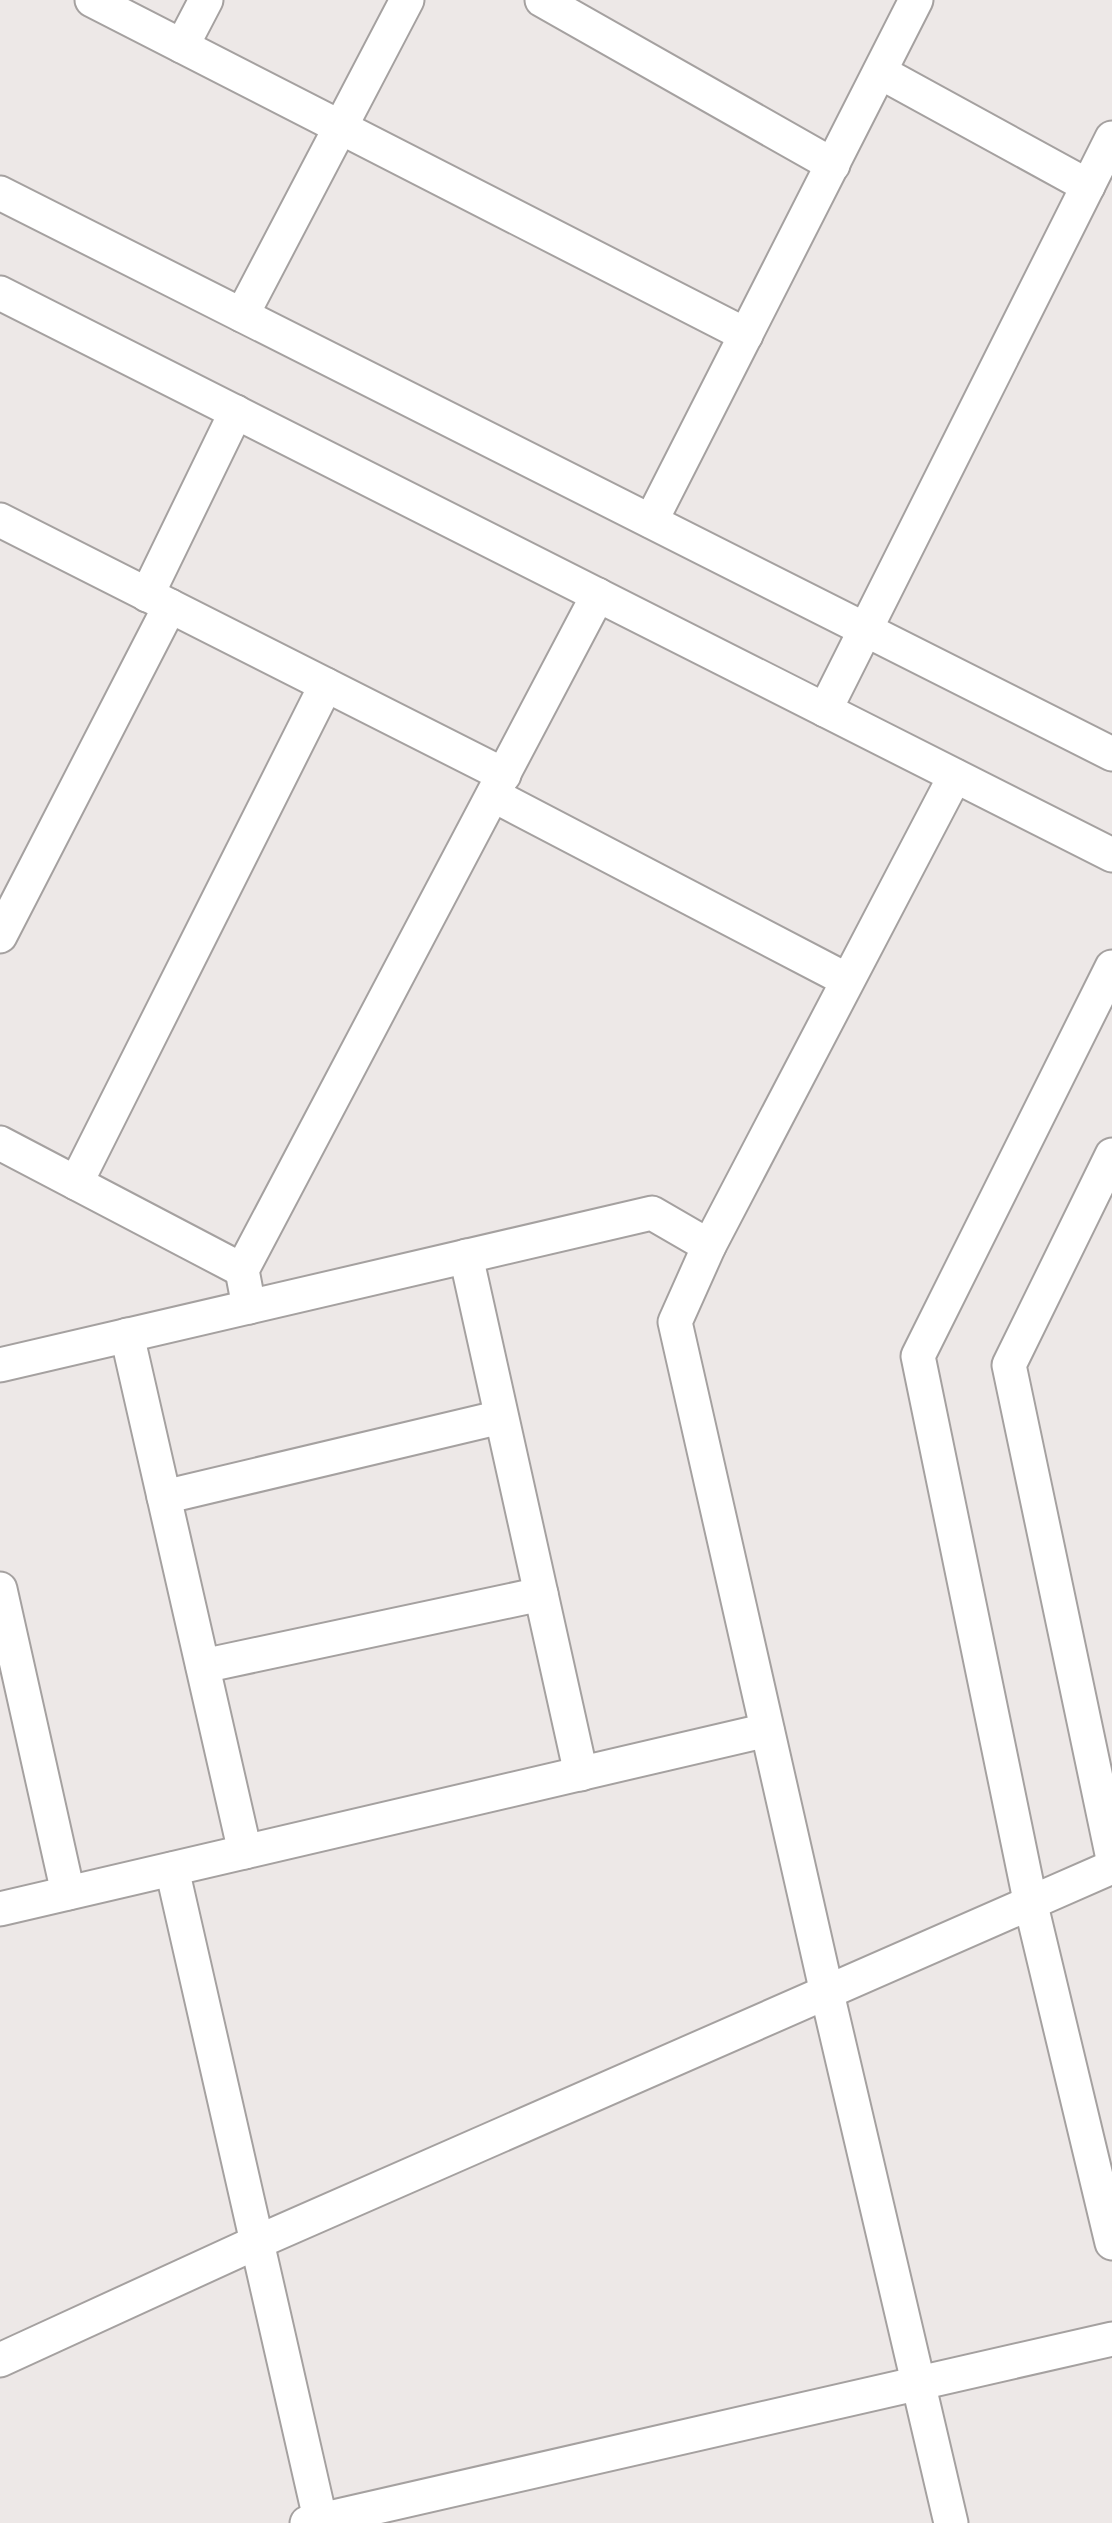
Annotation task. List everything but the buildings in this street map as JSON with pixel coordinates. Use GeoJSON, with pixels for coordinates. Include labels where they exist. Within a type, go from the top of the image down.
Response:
{"type":"FeatureCollection","features":[{"type":"Feature","properties":{"kind":"street"},"geometry":{"type":"LineString","coordinates":[[92,0],[746,335]]}},
{"type":"Feature","properties":{"kind":"street"},"geometry":{"type":"LineString","coordinates":[[182,46],[206,0]]}},
{"type":"Feature","properties":{"kind":"street"},"geometry":{"type":"LineString","coordinates":[[242,315],[407,0]]}},
{"type":"Feature","properties":{"kind":"street"},"geometry":{"type":"LineString","coordinates":[[542,0],[833,164]]}},
{"type":"Feature","properties":{"kind":"street"},"geometry":{"type":"LineString","coordinates":[[651,522],[880,72],[906,4]]}},
{"type":"Feature","properties":{"kind":"street"},"geometry":{"type":"LineString","coordinates":[[880,72],[1088,186]]}},
{"type":"Feature","properties":{"kind":"street"},"geometry":{"type":"LineString","coordinates":[[825,710],[1112,138]]}},
{"type":"Feature","properties":{"kind":"street"},"geometry":{"type":"LineString","coordinates":[[0,192],[1112,754]]}},
{"type":"Feature","properties":{"kind":"street"},"geometry":{"type":"LineString","coordinates":[[0,293],[1112,855]]}},
{"type":"Feature","properties":{"kind":"street"},"geometry":{"type":"LineString","coordinates":[[0,936],[159,601],[236,412]]}},
{"type":"Feature","properties":{"kind":"street"},"geometry":{"type":"LineString","coordinates":[[0,520],[326,685],[847,981]]}},
{"type":"Feature","properties":{"kind":"street"},"geometry":{"type":"LineString","coordinates":[[249,1307],[242,1270],[598,595]]}},
{"type":"Feature","properties":{"kind":"street"},"geometry":{"type":"LineString","coordinates":[[76,1183],[326,685]]}},
{"type":"Feature","properties":{"kind":"street"},"geometry":{"type":"LineString","coordinates":[[951,2523],[827,1993],[675,1322],[709,1246],[955,776]]}},
{"type":"Feature","properties":{"kind":"street"},"geometry":{"type":"LineString","coordinates":[[1112,967],[918,1356],[1031,1905],[1112,2243]]}},
{"type":"Feature","properties":{"kind":"street"},"geometry":{"type":"LineString","coordinates":[[0,1143],[242,1270]]}},
{"type":"Feature","properties":{"kind":"street"},"geometry":{"type":"LineString","coordinates":[[1112,1155],[1009,1364],[1112,1854]]}},
{"type":"Feature","properties":{"kind":"street"},"geometry":{"type":"LineString","coordinates":[[0,1169],[33,1161]]}},
{"type":"Feature","properties":{"kind":"street"},"geometry":{"type":"LineString","coordinates":[[0,1365],[652,1213],[709,1246]]}},
{"type":"Feature","properties":{"kind":"street"},"geometry":{"type":"LineString","coordinates":[[466,1256],[581,1774]]}},
{"type":"Feature","properties":{"kind":"street"},"geometry":{"type":"LineString","coordinates":[[127,1335],[245,1852]]}},
{"type":"Feature","properties":{"kind":"street"},"geometry":{"type":"LineString","coordinates":[[164,1497],[501,1418]]}},
{"type":"Feature","properties":{"kind":"street"},"geometry":{"type":"LineString","coordinates":[[0,1589],[15,1725],[68,1893]]}},
{"type":"Feature","properties":{"kind":"street"},"geometry":{"type":"LineString","coordinates":[[203,1666],[541,1594]]}},
{"type":"Feature","properties":{"kind":"street"},"geometry":{"type":"LineString","coordinates":[[0,1909],[767,1730]]}},
{"type":"Feature","properties":{"kind":"street"},"geometry":{"type":"LineString","coordinates":[[0,2360],[255,2243],[1031,1905],[1112,1867]]}},
{"type":"Feature","properties":{"kind":"street"},"geometry":{"type":"LineString","coordinates":[[172,1869],[316,2522],[1112,2339]]}}]}
